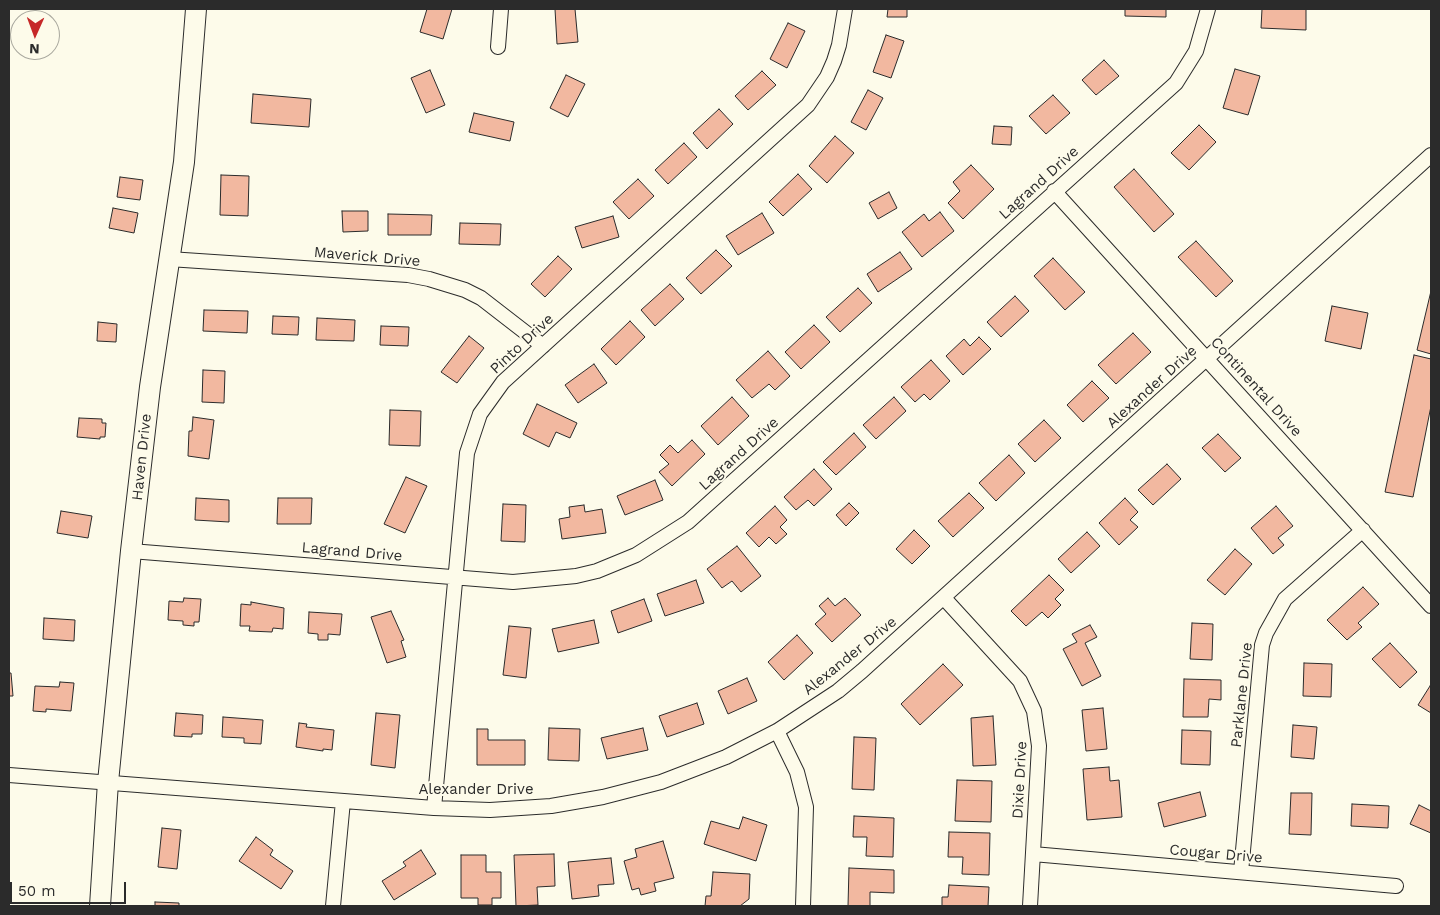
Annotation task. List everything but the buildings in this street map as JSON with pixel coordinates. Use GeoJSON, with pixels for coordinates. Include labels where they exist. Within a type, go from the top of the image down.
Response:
{"type":"FeatureCollection","features":[{"type":"Feature","properties":{"kind":"street","name":"Haven Drive"},"geometry":{"type":"LineString","coordinates":[[100,906],[108,782],[131,551],[150,387],[184,162],[196,9]]}},
{"type":"Feature","properties":{"kind":"street"},"geometry":{"type":"LineString","coordinates":[[498,47],[502,9]]}},
{"type":"Feature","properties":{"kind":"street","name":"Pinto Drive"},"geometry":{"type":"LineString","coordinates":[[434,808],[467,453],[475,426],[487,403],[503,382],[808,105],[827,77],[834,61],[843,28],[845,9]]}},
{"type":"Feature","properties":{"kind":"street","name":"Lagrand Drive"},"geometry":{"type":"LineString","coordinates":[[131,551],[513,582],[576,576],[623,561],[672,534],[1176,83],[1196,51],[1208,9]]}},
{"type":"Feature","properties":{"kind":"street","name":"Alexander Drive"},"geometry":{"type":"LineString","coordinates":[[9,775],[434,808],[520,809],[603,798],[693,771],[777,732],[838,691],[944,598],[1431,155]]}},
{"type":"Feature","properties":{"kind":"street","name":"Continental Drive"},"geometry":{"type":"LineString","coordinates":[[1054,191],[1208,358],[1431,606]]}},
{"type":"Feature","properties":{"kind":"street","name":"Maverick Drive"},"geometry":{"type":"LineString","coordinates":[[169,259],[408,275],[429,279],[465,290],[481,298],[543,346]]}},
{"type":"Feature","properties":{"kind":"street","name":"Parklane Drive"},"geometry":{"type":"LineString","coordinates":[[1241,872],[1262,645],[1266,633],[1285,599],[1363,530]]}},
{"type":"Feature","properties":{"kind":"street","name":"Dixie Drive"},"geometry":{"type":"LineString","coordinates":[[944,598],[1020,681],[1032,706],[1037,723],[1039,746],[1030,906]]}},
{"type":"Feature","properties":{"kind":"street"},"geometry":{"type":"LineString","coordinates":[[777,732],[797,772],[806,807],[803,906]]}},
{"type":"Feature","properties":{"kind":"street"},"geometry":{"type":"LineString","coordinates":[[334,906],[343,801]]}},
{"type":"Feature","properties":{"kind":"street","name":"Cougar Drive"},"geometry":{"type":"LineString","coordinates":[[1033,854],[1396,886]]}}]}
